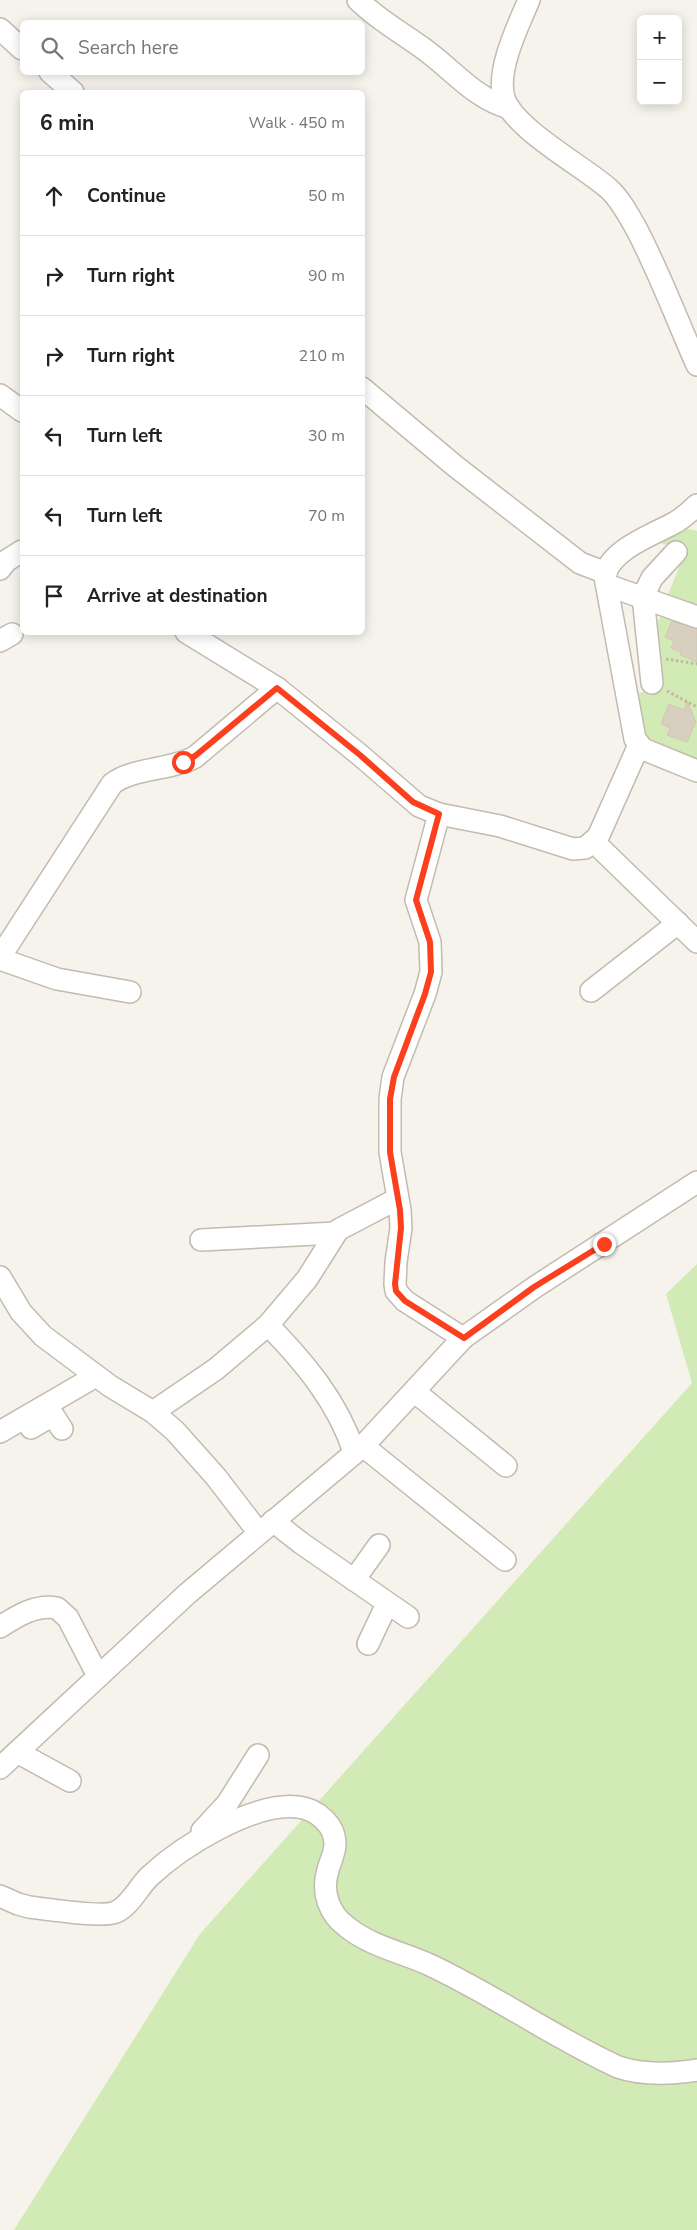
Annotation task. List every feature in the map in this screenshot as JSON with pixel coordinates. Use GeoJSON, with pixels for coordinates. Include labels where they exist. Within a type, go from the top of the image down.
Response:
{"type":"FeatureCollection","features":[{"type":"Feature","properties":{"kind":"street"},"geometry":{"type":"LineString","coordinates":[[358,0],[381,21],[423,48],[470,89],[493,103],[509,108]]}},
{"type":"Feature","properties":{"kind":"street"},"geometry":{"type":"LineString","coordinates":[[529,0],[505,65],[503,92],[509,108],[530,130],[612,191],[626,210],[652,258],[697,365]]}},
{"type":"Feature","properties":{"kind":"street"},"geometry":{"type":"LineString","coordinates":[[0,29],[20,47]]}},
{"type":"Feature","properties":{"kind":"street"},"geometry":{"type":"LineString","coordinates":[[53,75],[71,90]]}},
{"type":"Feature","properties":{"kind":"street"},"geometry":{"type":"LineString","coordinates":[[365,391],[455,466],[580,563],[606,579],[643,597],[697,616]]}},
{"type":"Feature","properties":{"kind":"street"},"geometry":{"type":"LineString","coordinates":[[0,395],[20,410]]}},
{"type":"Feature","properties":{"kind":"street"},"geometry":{"type":"LineString","coordinates":[[697,505],[678,521],[629,546],[615,560],[606,579],[634,734],[640,745],[697,771]]}},
{"type":"Feature","properties":{"kind":"street"},"geometry":{"type":"LineString","coordinates":[[0,569],[6,561],[20,552]]}},
{"type":"Feature","properties":{"kind":"street"},"geometry":{"type":"LineString","coordinates":[[652,683],[643,597],[652,578],[676,552]]}},
{"type":"Feature","properties":{"kind":"street"},"geometry":{"type":"LineString","coordinates":[[191,635],[277,688],[360,755],[413,802],[439,814],[500,826],[573,849],[585,848],[594,842],[604,827],[640,745]]}},
{"type":"Feature","properties":{"kind":"street"},"geometry":{"type":"LineString","coordinates":[[130,992],[57,979],[0,958],[112,784],[123,777],[183,762],[195,756],[277,688]]}},
{"type":"Feature","properties":{"kind":"street"},"geometry":{"type":"LineString","coordinates":[[439,814],[416,900],[430,942],[431,972],[390,1093],[390,1152],[401,1228],[396,1262],[396,1291],[411,1306],[464,1338]]}},
{"type":"Feature","properties":{"kind":"street"},"geometry":{"type":"LineString","coordinates":[[594,842],[697,942]]}},
{"type":"Feature","properties":{"kind":"street"},"geometry":{"type":"LineString","coordinates":[[591,991],[678,923]]}},
{"type":"Feature","properties":{"kind":"street"},"geometry":{"type":"LineString","coordinates":[[0,1768],[98,1676],[266,1527],[359,1449],[415,1392],[464,1338],[534,1287],[697,1182]]}},
{"type":"Feature","properties":{"kind":"street"},"geometry":{"type":"LineString","coordinates":[[201,1240],[335,1233],[397,1199]]}},
{"type":"Feature","properties":{"kind":"street"},"geometry":{"type":"LineString","coordinates":[[153,1412],[216,1369],[268,1325],[320,1262],[335,1233]]}},
{"type":"Feature","properties":{"kind":"street"},"geometry":{"type":"LineString","coordinates":[[0,1277],[20,1312],[31,1326],[96,1376],[153,1412],[192,1449],[266,1527],[354,1580],[408,1617]]}},
{"type":"Feature","properties":{"kind":"street"},"geometry":{"type":"LineString","coordinates":[[268,1325],[294,1351],[311,1373],[359,1449],[504,1560]]}},
{"type":"Feature","properties":{"kind":"street"},"geometry":{"type":"LineString","coordinates":[[0,1432],[96,1376]]}},
{"type":"Feature","properties":{"kind":"street"},"geometry":{"type":"LineString","coordinates":[[415,1392],[506,1466]]}},
{"type":"Feature","properties":{"kind":"street"},"geometry":{"type":"LineString","coordinates":[[0,1445],[53,1415],[62,1429]]}},
{"type":"Feature","properties":{"kind":"street"},"geometry":{"type":"LineString","coordinates":[[354,1580],[378,1545]]}},
{"type":"Feature","properties":{"kind":"street"},"geometry":{"type":"LineString","coordinates":[[368,1644],[387,1604]]}},
{"type":"Feature","properties":{"kind":"street"},"geometry":{"type":"LineString","coordinates":[[0,1627],[23,1613],[44,1607],[57,1608],[68,1618],[98,1676]]}},
{"type":"Feature","properties":{"kind":"street"},"geometry":{"type":"LineString","coordinates":[[17,1752],[70,1781]]}},
{"type":"Feature","properties":{"kind":"street"},"geometry":{"type":"LineString","coordinates":[[190,1846],[227,1804],[258,1755]]}},
{"type":"Feature","properties":{"kind":"street"},"geometry":{"type":"LineString","coordinates":[[0,1896],[29,1907],[99,1914],[115,1913],[122,1908],[163,1864],[190,1846],[242,1817],[258,1812],[297,1807],[312,1811],[327,1822],[334,1836],[335,1845],[326,1878],[326,1893],[335,1916],[347,1928],[380,1946],[430,1965],[618,2067],[640,2072],[697,2070]]}},
{"type":"Feature","properties":{"kind":"path"},"geometry":{"type":"LineString","coordinates":[[649,654],[675,661],[697,664]]}},
{"type":"Feature","properties":{"kind":"path"},"geometry":{"type":"LineString","coordinates":[[652,683],[697,707]]}},
{"type":"Feature","properties":{"kind":"green space"},"geometry":{"type":"Polygon","coordinates":[[[681,527],[697,531],[697,610],[666,599],[685,553],[656,541],[681,527]]]}},
{"type":"Feature","properties":{"kind":"green space"},"geometry":{"type":"Polygon","coordinates":[[[664,612],[697,622],[697,762],[648,738],[642,720],[637,694],[651,690],[653,639],[655,629],[664,612]]]}},
{"type":"Feature","properties":{"kind":"green space"},"geometry":{"type":"Polygon","coordinates":[[[697,1264],[697,2230],[14,2230],[200,1934],[692,1383],[666,1294],[697,1264]]]}},
{"type":"Feature","properties":{"kind":"building"},"geometry":{"type":"Polygon","coordinates":[[[672,621],[697,629],[697,662],[680,655],[681,652],[671,648],[674,641],[665,637],[672,621]]]}},
{"type":"Feature","properties":{"kind":"building"},"geometry":{"type":"Polygon","coordinates":[[[687,701],[696,722],[687,742],[667,735],[670,728],[661,724],[669,704],[684,710],[687,701]]]}},
{"type":"Feature","properties":{"kind":"route"},"geometry":{"type":"LineString","coordinates":[[183,762],[195,756],[277,688],[360,755],[413,802],[439,814],[416,894],[418,912],[427,929],[430,942],[431,972],[425,994],[394,1077],[389,1111],[391,1165],[401,1220],[395,1284],[396,1291],[400,1296],[411,1306],[464,1338],[534,1287],[604,1244]]}}]}
